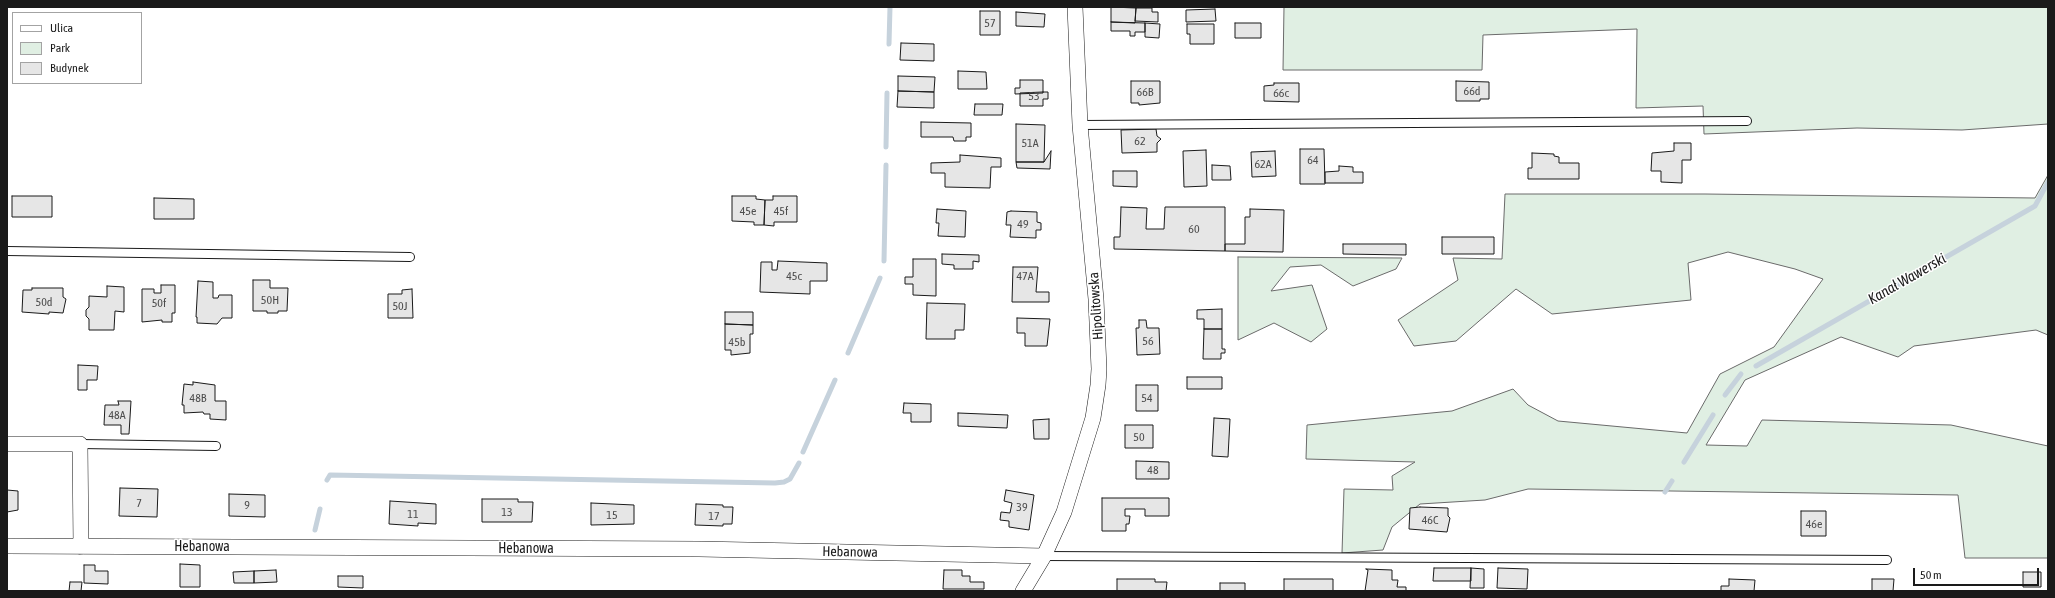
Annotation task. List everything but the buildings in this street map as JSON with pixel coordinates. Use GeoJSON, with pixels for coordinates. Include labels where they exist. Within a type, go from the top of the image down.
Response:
{"type":"FeatureCollection","features":[{"type":"Feature","properties":{"kind":"street","name":"Hipolitowska"},"geometry":{"type":"LineString","coordinates":[[1023,591],[1044,556],[1064,512],[1093,418],[1099,368],[1096,299],[1080,125],[1075,7]]}},
{"type":"Feature","properties":{"kind":"street"},"geometry":{"type":"LineString","coordinates":[[7,444],[80,444],[82,546]]}},
{"type":"Feature","properties":{"kind":"street","name":"Hebanowa"},"geometry":{"type":"LineString","coordinates":[[7,546],[691,549],[1044,556]]}},
{"type":"Feature","properties":{"kind":"lane"},"geometry":{"type":"LineString","coordinates":[[1080,125],[1747,122]]}},
{"type":"Feature","properties":{"kind":"lane"},"geometry":{"type":"LineString","coordinates":[[7,251],[410,257]]}},
{"type":"Feature","properties":{"kind":"lane"},"geometry":{"type":"LineString","coordinates":[[80,444],[216,446]]}},
{"type":"Feature","properties":{"kind":"lane"},"geometry":{"type":"LineString","coordinates":[[1044,556],[1887,560]]}},
{"type":"Feature","properties":{"kind":"green space"},"geometry":{"type":"Polygon","coordinates":[[[1284,7],[2048,7],[2048,124],[1962,130],[1857,128],[1704,134],[1703,106],[1636,108],[1637,29],[1483,35],[1482,70],[1283,70],[1284,7]]]}},
{"type":"Feature","properties":{"kind":"green space"},"geometry":{"type":"Polygon","coordinates":[[[2048,175],[2048,335],[2036,330],[1914,346],[1898,357],[1841,337],[1745,380],[1706,445],[1747,446],[1762,420],[1951,425],[2048,446],[2048,558],[1965,558],[1958,495],[1528,489],[1485,500],[1420,504],[1392,527],[1383,550],[1342,553],[1344,489],[1393,490],[1392,476],[1415,462],[1306,459],[1307,425],[1452,411],[1513,389],[1528,405],[1558,421],[1687,433],[1720,374],[1774,347],[1823,279],[1795,269],[1728,252],[1688,263],[1691,300],[1552,314],[1516,289],[1456,341],[1414,346],[1398,320],[1458,280],[1453,258],[1502,259],[1505,194],[1705,194],[2035,198],[2048,175]]]}},
{"type":"Feature","properties":{"kind":"green space"},"geometry":{"type":"Polygon","coordinates":[[[1238,257],[1402,258],[1396,269],[1353,286],[1321,265],[1290,267],[1271,291],[1312,285],[1327,329],[1311,342],[1274,323],[1238,340],[1238,257]]]}},
{"type":"Feature","properties":{"kind":"waterway"},"geometry":{"type":"LineString","coordinates":[[889,44],[890,7]]}},
{"type":"Feature","properties":{"kind":"waterway"},"geometry":{"type":"LineString","coordinates":[[886,147],[887,93]]}},
{"type":"Feature","properties":{"kind":"waterway"},"geometry":{"type":"LineString","coordinates":[[884,261],[886,165]]}},
{"type":"Feature","properties":{"kind":"waterway","name":"Kanał Wawerski"},"geometry":{"type":"LineString","coordinates":[[1756,366],[2035,206],[2048,182]]}},
{"type":"Feature","properties":{"kind":"waterway"},"geometry":{"type":"LineString","coordinates":[[848,353],[880,278]]}},
{"type":"Feature","properties":{"kind":"waterway","name":"Kanał Wawerski"},"geometry":{"type":"LineString","coordinates":[[1725,395],[1741,374]]}},
{"type":"Feature","properties":{"kind":"waterway"},"geometry":{"type":"LineString","coordinates":[[803,452],[835,380]]}},
{"type":"Feature","properties":{"kind":"waterway","name":"Kanał Wawerski"},"geometry":{"type":"LineString","coordinates":[[1684,462],[1713,415]]}},
{"type":"Feature","properties":{"kind":"waterway"},"geometry":{"type":"LineString","coordinates":[[327,480],[330,475],[775,483],[784,482],[790,479],[799,463]]}},
{"type":"Feature","properties":{"kind":"waterway","name":"Kanał Wawerski"},"geometry":{"type":"LineString","coordinates":[[1665,492],[1672,481]]}},
{"type":"Feature","properties":{"kind":"waterway"},"geometry":{"type":"LineString","coordinates":[[315,530],[320,509]]}}]}
